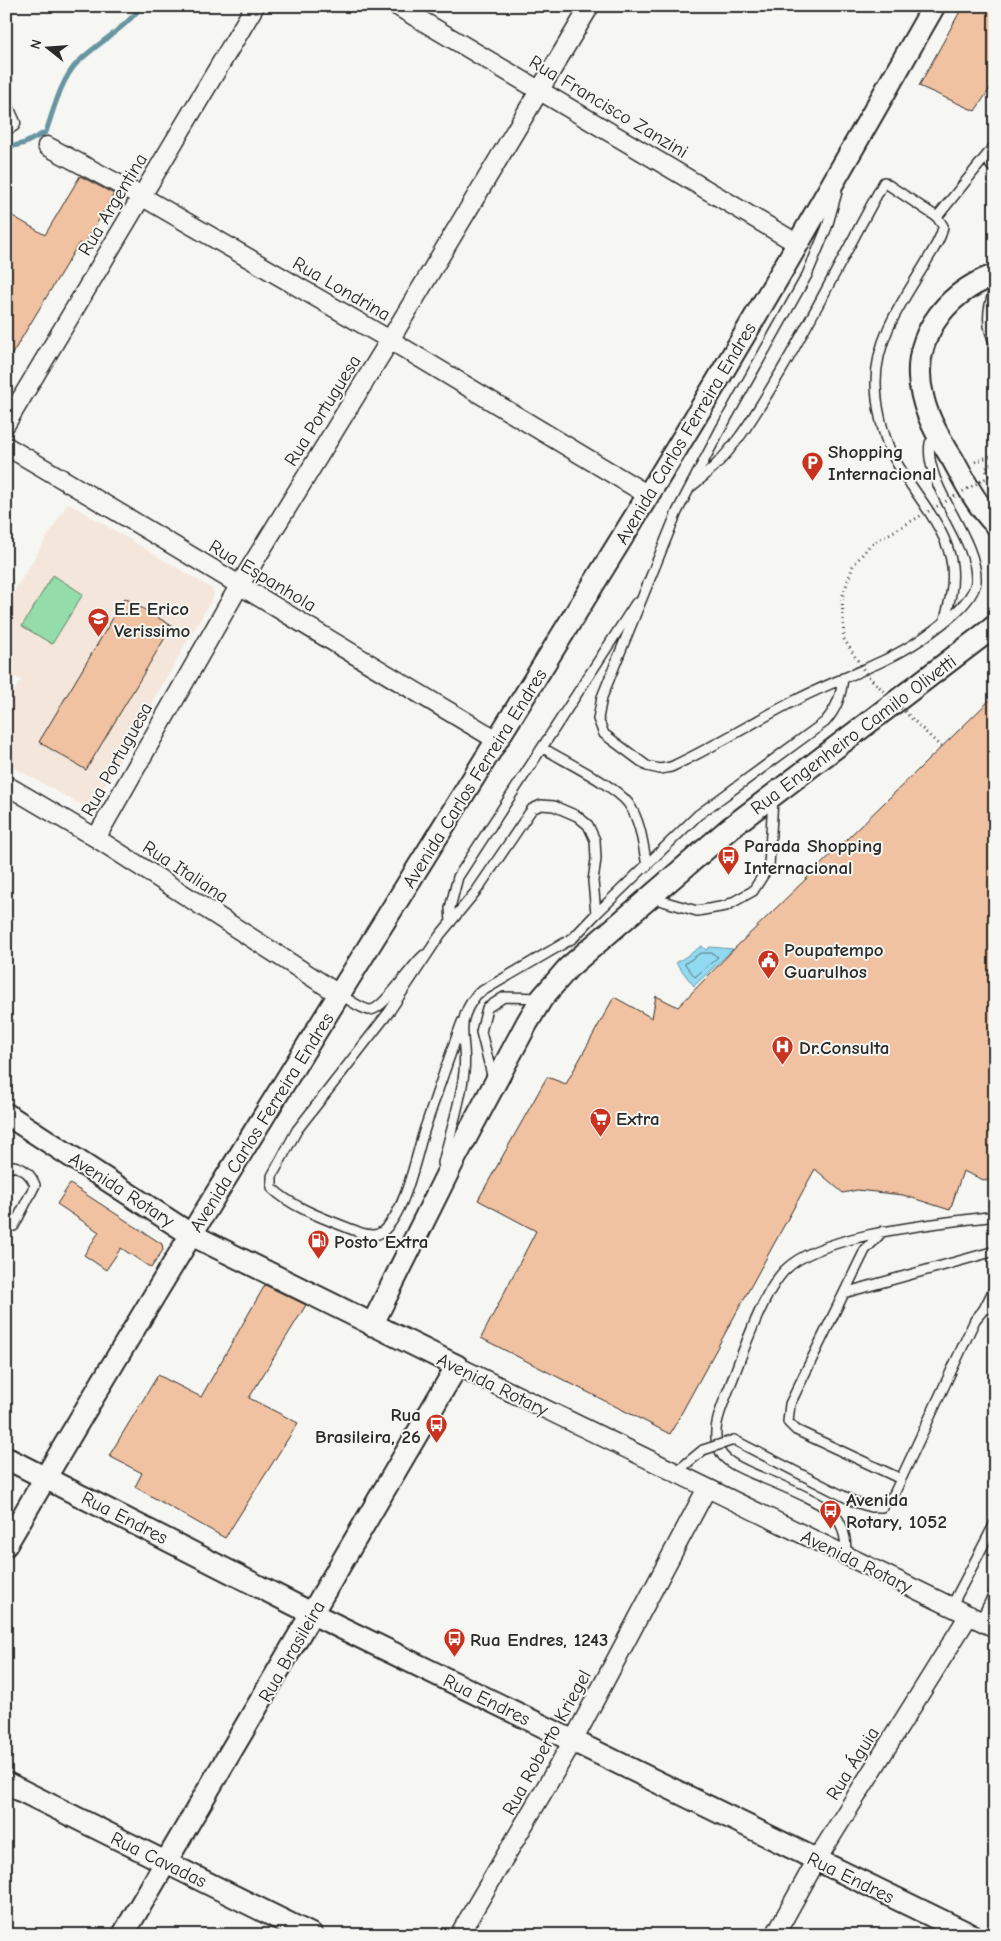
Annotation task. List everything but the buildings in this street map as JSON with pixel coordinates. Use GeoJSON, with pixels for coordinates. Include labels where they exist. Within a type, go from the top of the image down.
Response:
{"type":"FeatureCollection","features":[{"type":"Feature","properties":{"kind":"street","name":"Rua Argentina"},"geometry":{"type":"LineString","coordinates":[[6,424],[255,6]]}},
{"type":"Feature","properties":{"kind":"street","name":"Rua Francisco Zanzini"},"geometry":{"type":"LineString","coordinates":[[397,6],[540,89],[798,244]]}},
{"type":"Feature","properties":{"kind":"street","name":"Rua Portuguesa"},"geometry":{"type":"LineString","coordinates":[[96,838],[239,586],[390,340],[590,6]]}},
{"type":"Feature","properties":{"kind":"street","name":"Avenida Carlos Ferreira Endres"},"geometry":{"type":"LineString","coordinates":[[6,1545],[190,1234],[648,495],[798,244],[934,6]]}},
{"type":"Feature","properties":{"kind":"street","name":"Rua Londrina"},"geometry":{"type":"LineString","coordinates":[[47,146],[141,196],[390,340],[648,495]]}},
{"type":"Feature","properties":{"kind":"street"},"geometry":{"type":"LineString","coordinates":[[995,275],[970,286],[949,302],[935,320],[926,339],[919,365],[919,378],[923,399],[938,434],[995,534]]}},
{"type":"Feature","properties":{"kind":"street","name":"Rua Espanhola"},"geometry":{"type":"LineString","coordinates":[[6,446],[136,522],[239,586],[497,740]]}},
{"type":"Feature","properties":{"kind":"street"},"geometry":{"type":"LineString","coordinates":[[978,507],[995,524]]}},
{"type":"Feature","properties":{"kind":"street","name":"Rua Engenheiro Camilo Olivetti"},"geometry":{"type":"LineString","coordinates":[[372,1325],[495,1084],[542,998],[568,968],[649,897],[773,795],[995,626]]}},
{"type":"Feature","properties":{"kind":"street","name":"Rua Italiana"},"geometry":{"type":"LineString","coordinates":[[6,785],[96,838],[340,994]]}},
{"type":"Feature","properties":{"kind":"street","name":"Avenida Rotary"},"geometry":{"type":"LineString","coordinates":[[6,1114],[190,1234],[372,1325],[981,1622]]}},
{"type":"Feature","properties":{"kind":"street","name":"Rua Brasileira"},"geometry":{"type":"LineString","coordinates":[[123,1935],[457,1366]]}},
{"type":"Feature","properties":{"kind":"street","name":"Rua Endres"},"geometry":{"type":"LineString","coordinates":[[6,1458],[313,1614],[971,1935]]}},
{"type":"Feature","properties":{"kind":"street","name":"Rua Roberto Kriegel"},"geometry":{"type":"LineString","coordinates":[[459,1935],[573,1741],[707,1488]]}},
{"type":"Feature","properties":{"kind":"street","name":"Rua Águia"},"geometry":{"type":"LineString","coordinates":[[775,1935],[816,1861],[981,1622]]}},
{"type":"Feature","properties":{"kind":"street","name":"Rua Cavadas"},"geometry":{"type":"LineString","coordinates":[[6,1783],[312,1935]]}},
{"type":"Feature","properties":{"kind":"lane"},"geometry":{"type":"LineString","coordinates":[[937,217],[995,145]]}},
{"type":"Feature","properties":{"kind":"lane"},"geometry":{"type":"LineString","coordinates":[[987,156],[991,166],[995,168]]}},
{"type":"Feature","properties":{"kind":"lane"},"geometry":{"type":"LineString","coordinates":[[845,162],[827,227],[806,275],[689,488],[607,681],[598,709],[598,719],[604,734],[647,766],[660,769],[671,767],[797,700],[920,640],[962,607],[973,593],[975,572],[956,521],[930,466],[930,443],[938,434]]}},
{"type":"Feature","properties":{"kind":"lane"},"geometry":{"type":"LineString","coordinates":[[689,488],[707,475],[744,434],[806,329],[884,182],[937,217],[942,223],[942,231],[883,339],[878,355],[876,382],[880,416],[891,452],[939,530],[952,564],[953,585],[945,619]]}},
{"type":"Feature","properties":{"kind":"lane"},"geometry":{"type":"LineString","coordinates":[[995,288],[989,314],[989,333],[995,343]]}},
{"type":"Feature","properties":{"kind":"lane"},"geometry":{"type":"LineString","coordinates":[[451,922],[450,908],[458,877],[648,585]]}},
{"type":"Feature","properties":{"kind":"lane"},"geometry":{"type":"LineString","coordinates":[[596,914],[593,881],[596,859],[595,840],[588,825],[578,816],[554,806],[541,805],[532,809],[489,874],[431,949],[389,1012],[297,1130],[272,1176],[272,1188],[279,1195],[323,1218],[361,1233],[376,1235],[383,1231],[394,1217],[415,1165],[424,1130],[466,1007],[477,994],[572,938],[698,815],[825,722],[836,709],[842,694],[843,678]]}},
{"type":"Feature","properties":{"kind":"lane"},"geometry":{"type":"LineString","coordinates":[[543,748],[615,791],[627,802],[640,832],[647,866]]}},
{"type":"Feature","properties":{"kind":"lane"},"geometry":{"type":"LineString","coordinates":[[649,897],[697,911],[726,906],[753,890],[769,866],[773,795]]}},
{"type":"Feature","properties":{"kind":"lane"},"geometry":{"type":"LineString","coordinates":[[340,994],[363,1008],[375,1009],[382,1005],[411,967],[431,949]]}},
{"type":"Feature","properties":{"kind":"lane"},"geometry":{"type":"LineString","coordinates":[[495,1084],[481,1032],[487,1008],[504,997],[542,998]]}},
{"type":"Feature","properties":{"kind":"lane"},"geometry":{"type":"LineString","coordinates":[[434,1202],[464,1070],[462,1022]]}},
{"type":"Feature","properties":{"kind":"lane"},"geometry":{"type":"LineString","coordinates":[[6,1170],[13,1166],[19,1167],[31,1175],[35,1186],[14,1226]]}},
{"type":"Feature","properties":{"kind":"lane"},"geometry":{"type":"LineString","coordinates":[[846,1555],[846,1542],[837,1518],[823,1506],[737,1467],[721,1455],[714,1438],[742,1355],[771,1290],[784,1270],[796,1261],[815,1251],[883,1231],[995,1216]]}},
{"type":"Feature","properties":{"kind":"lane"},"geometry":{"type":"LineString","coordinates":[[883,1231],[866,1250],[844,1293],[790,1404],[788,1422],[796,1430],[901,1479]]}},
{"type":"Feature","properties":{"kind":"lane"},"geometry":{"type":"LineString","coordinates":[[844,1293],[995,1252]]}},
{"type":"Feature","properties":{"kind":"lane"},"geometry":{"type":"LineString","coordinates":[[676,1472],[703,1450],[734,1440],[855,1502],[870,1507],[882,1507],[894,1494],[976,1320],[995,1287]]}},
{"type":"Feature","properties":{"kind":"lane"},"geometry":{"type":"LineString","coordinates":[[984,1309],[995,1307]]}},
{"type":"Feature","properties":{"kind":"lane"},"geometry":{"type":"LineString","coordinates":[[952,1607],[995,1523]]}},
{"type":"Feature","properties":{"kind":"lane"},"geometry":{"type":"LineString","coordinates":[[981,1622],[995,1592]]}},
{"type":"Feature","properties":{"kind":"path"},"geometry":{"type":"LineString","coordinates":[[995,461],[985,469],[995,484]]}},
{"type":"Feature","properties":{"kind":"path"},"geometry":{"type":"LineString","coordinates":[[941,747],[866,674],[844,639],[842,598],[853,566],[870,546],[995,472]]}},
{"type":"Feature","properties":{"kind":"shaded area","name":"E.E Erico Verissimo"},"geometry":{"type":"Polygon","coordinates":[[[68,503],[211,588],[213,592],[213,597],[92,807],[89,809],[6,763],[6,705],[21,680],[6,672],[6,605],[68,503]]]}},
{"type":"Feature","properties":{"kind":"green space"},"geometry":{"type":"Polygon","coordinates":[[[53,575],[83,594],[52,644],[22,626],[53,575]]]}},
{"type":"Feature","properties":{"kind":"water"},"geometry":{"type":"Polygon","coordinates":[[[702,946],[706,950],[710,947],[733,949],[694,986],[676,963],[702,946]]]}},
{"type":"Feature","properties":{"kind":"waterway"},"geometry":{"type":"LineString","coordinates":[[6,148],[25,143],[46,132],[59,95],[72,68],[127,22],[142,6]]}},
{"type":"Feature","properties":{"kind":"place","name":"Shopping Internacional"},"geometry":{"type":"Point","coordinates":[812,481]}},
{"type":"Feature","properties":{"kind":"place","name":"E.E Erico Verissimo"},"geometry":{"type":"Point","coordinates":[98,638]}},
{"type":"Feature","properties":{"kind":"place","name":"Parada Shopping Internacional"},"geometry":{"type":"Point","coordinates":[728,875]}},
{"type":"Feature","properties":{"kind":"place","name":"Poupatempo Guarulhos"},"geometry":{"type":"Point","coordinates":[768,979]}},
{"type":"Feature","properties":{"kind":"place","name":"Dr.Consulta"},"geometry":{"type":"Point","coordinates":[783,1066]}},
{"type":"Feature","properties":{"kind":"place","name":"Extra"},"geometry":{"type":"Point","coordinates":[600,1137]}},
{"type":"Feature","properties":{"kind":"place","name":"Posto Extra"},"geometry":{"type":"Point","coordinates":[318,1260]}},
{"type":"Feature","properties":{"kind":"place","name":"Rua Brasileira, 26"},"geometry":{"type":"Point","coordinates":[437,1444]}},
{"type":"Feature","properties":{"kind":"place","name":"Avenida Rotary, 1052"},"geometry":{"type":"Point","coordinates":[830,1529]}},
{"type":"Feature","properties":{"kind":"place","name":"Rua Endres, 1243"},"geometry":{"type":"Point","coordinates":[454,1658]}}]}
